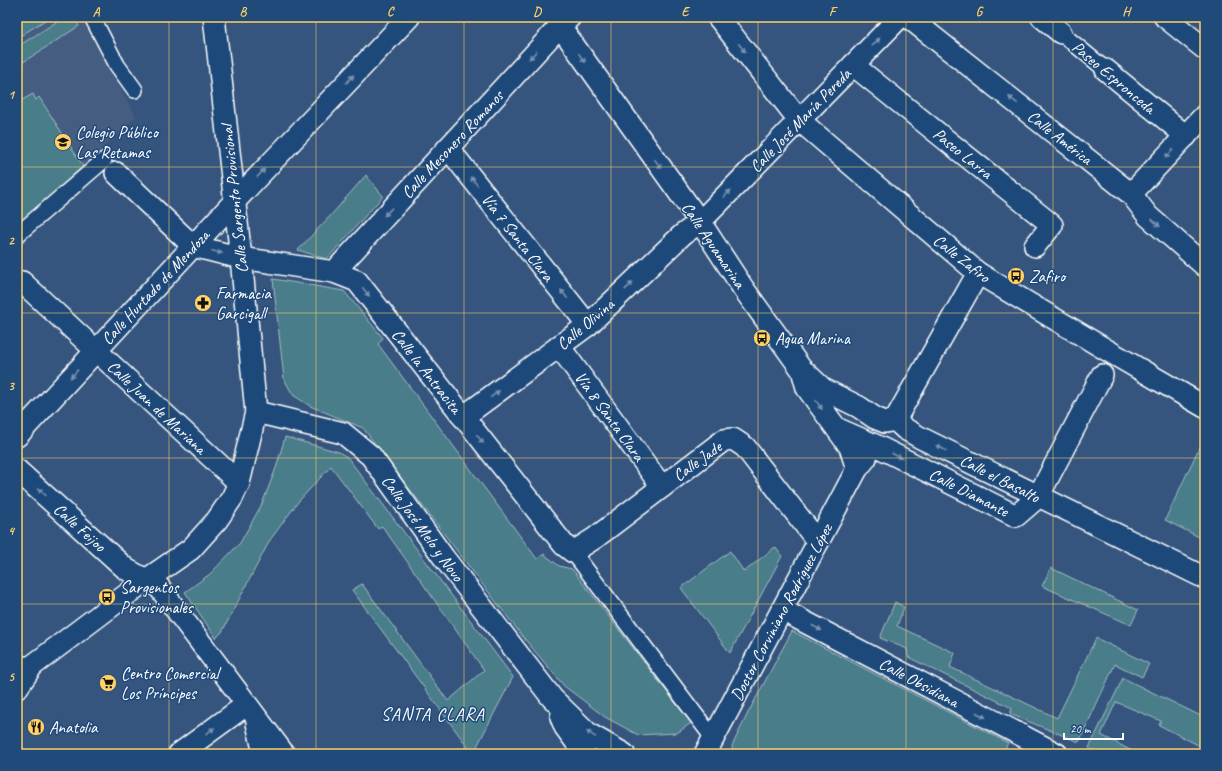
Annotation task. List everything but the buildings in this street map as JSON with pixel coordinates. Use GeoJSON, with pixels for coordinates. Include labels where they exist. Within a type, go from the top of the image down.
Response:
{"type":"FeatureCollection","features":[{"type":"Feature","properties":{"kind":"street"},"geometry":{"type":"LineString","coordinates":[[92,17],[117,65],[135,90]]}},
{"type":"Feature","properties":{"kind":"street","name":"Calle Sargento Provisional"},"geometry":{"type":"LineString","coordinates":[[17,688],[25,662],[191,549],[217,520],[232,498],[239,483],[256,412],[241,258],[214,17]]}},
{"type":"Feature","properties":{"kind":"street","name":"Calle Hurtado de Mendoza"},"geometry":{"type":"LineString","coordinates":[[17,436],[234,202],[409,17]]}},
{"type":"Feature","properties":{"kind":"street","name":"Calle Zafiro"},"geometry":{"type":"LineString","coordinates":[[718,17],[799,120],[978,273],[1205,407]]}},
{"type":"Feature","properties":{"kind":"street","name":"Calle José María Pereda"},"geometry":{"type":"LineString","coordinates":[[700,222],[900,17]]}},
{"type":"Feature","properties":{"kind":"street","name":"Calle América"},"geometry":{"type":"LineString","coordinates":[[908,17],[1132,194],[1148,216],[1205,266]]}},
{"type":"Feature","properties":{"kind":"street","name":"Paseo Espronceda"},"geometry":{"type":"LineString","coordinates":[[1042,17],[1186,136]]}},
{"type":"Feature","properties":{"kind":"street"},"geometry":{"type":"LineString","coordinates":[[1165,17],[1205,50]]}},
{"type":"Feature","properties":{"kind":"street","name":"Calle Mesonero Romanos"},"geometry":{"type":"LineString","coordinates":[[334,272],[360,242],[565,22]]}},
{"type":"Feature","properties":{"kind":"street","name":"Calle Aguamarina"},"geometry":{"type":"LineString","coordinates":[[565,22],[743,288],[802,370],[807,388],[850,447],[857,469]]}},
{"type":"Feature","properties":{"kind":"street","name":"Paseo Larra"},"geometry":{"type":"LineString","coordinates":[[854,65],[1052,225],[1035,246]]}},
{"type":"Feature","properties":{"kind":"street"},"geometry":{"type":"LineString","coordinates":[[1132,194],[1205,115]]}},
{"type":"Feature","properties":{"kind":"street","name":"Vía 7 Santa Clara"},"geometry":{"type":"LineString","coordinates":[[448,148],[588,325]]}},
{"type":"Feature","properties":{"kind":"street"},"geometry":{"type":"LineString","coordinates":[[17,235],[110,167],[193,246]]}},
{"type":"Feature","properties":{"kind":"street","name":"Calle Olivina"},"geometry":{"type":"LineString","coordinates":[[463,417],[588,325],[682,234],[700,222]]}},
{"type":"Feature","properties":{"kind":"street","name":"Calle la Antracita"},"geometry":{"type":"LineString","coordinates":[[193,246],[241,258],[334,272],[357,281],[564,545],[573,552]]}},
{"type":"Feature","properties":{"kind":"street"},"geometry":{"type":"LineString","coordinates":[[836,428],[847,410],[876,415],[917,384],[978,273]]}},
{"type":"Feature","properties":{"kind":"street","name":"Calle Juan de Mariana"},"geometry":{"type":"LineString","coordinates":[[22,282],[239,483]]}},
{"type":"Feature","properties":{"kind":"street","name":"Vía 8 Santa Clara"},"geometry":{"type":"LineString","coordinates":[[559,346],[662,487]]}},
{"type":"Feature","properties":{"kind":"street","name":"Calle el Basalto"},"geometry":{"type":"LineString","coordinates":[[802,370],[823,388],[905,428],[921,438],[1038,497],[1205,578]]}},
{"type":"Feature","properties":{"kind":"street","name":"Calle Diamante"},"geometry":{"type":"LineString","coordinates":[[836,428],[877,446],[1016,516],[1038,497],[1102,375]]}},
{"type":"Feature","properties":{"kind":"street","name":"Calle José Melo y Novo"},"geometry":{"type":"LineString","coordinates":[[256,412],[343,433],[371,456],[444,558],[552,698]]}},
{"type":"Feature","properties":{"kind":"street"},"geometry":{"type":"LineString","coordinates":[[876,415],[880,436],[877,446]]}},
{"type":"Feature","properties":{"kind":"street","name":"Calle Jade"},"geometry":{"type":"LineString","coordinates":[[573,552],[594,538],[724,440],[733,439],[745,447],[818,542]]}},
{"type":"Feature","properties":{"kind":"street","name":"Doctor Corviniano Rodríguez López"},"geometry":{"type":"LineString","coordinates":[[711,747],[857,469],[877,446]]}},
{"type":"Feature","properties":{"kind":"street","name":"Calle Feijoo"},"geometry":{"type":"LineString","coordinates":[[17,470],[126,569],[159,587],[284,754]]}},
{"type":"Feature","properties":{"kind":"street"},"geometry":{"type":"LineString","coordinates":[[573,552],[711,747]]}},
{"type":"Feature","properties":{"kind":"street","name":"Calle Obsidiana"},"geometry":{"type":"LineString","coordinates":[[782,610],[1044,751]]}},
{"type":"Feature","properties":{"kind":"street"},"geometry":{"type":"LineString","coordinates":[[552,698],[565,727],[585,754]]}},
{"type":"Feature","properties":{"kind":"street"},"geometry":{"type":"LineString","coordinates":[[552,698],[589,734],[624,754]]}},
{"type":"Feature","properties":{"kind":"street"},"geometry":{"type":"LineString","coordinates":[[179,754],[251,711],[264,754]]}},
{"type":"Feature","properties":{"kind":"shaded area","name":"Colegio Público Las Retamas"},"geometry":{"type":"Polygon","coordinates":[[[17,17],[82,17],[136,117],[21,223],[17,217],[17,17]]]}},
{"type":"Feature","properties":{"kind":"green space"},"geometry":{"type":"Polygon","coordinates":[[[17,17],[50,17],[17,38],[17,17]]]}},
{"type":"Feature","properties":{"kind":"green space"},"geometry":{"type":"Polygon","coordinates":[[[64,17],[74,17],[79,26],[17,66],[17,47],[64,17]]]}},
{"type":"Feature","properties":{"kind":"green space"},"geometry":{"type":"Polygon","coordinates":[[[33,94],[36,100],[39,97],[83,166],[21,223],[17,217],[17,103],[33,94]]]}},
{"type":"Feature","properties":{"kind":"green space"},"geometry":{"type":"Polygon","coordinates":[[[366,175],[383,196],[327,259],[298,250],[332,214],[366,175]]]}},
{"type":"Feature","properties":{"kind":"green space"},"geometry":{"type":"Polygon","coordinates":[[[273,279],[344,291],[383,338],[378,344],[537,559],[544,554],[559,566],[572,569],[691,723],[677,733],[638,735],[605,717],[564,686],[523,637],[363,428],[310,406],[293,395],[284,379],[273,279]]]}},
{"type":"Feature","properties":{"kind":"green space"},"geometry":{"type":"Polygon","coordinates":[[[285,437],[339,452],[348,458],[513,677],[473,754],[352,590],[362,584],[448,701],[484,670],[382,526],[378,529],[331,466],[298,502],[270,540],[222,632],[216,638],[185,592],[210,574],[240,543],[262,504],[276,468],[285,437]]]}},
{"type":"Feature","properties":{"kind":"green space"},"geometry":{"type":"Polygon","coordinates":[[[1200,446],[1205,448],[1205,540],[1165,520],[1200,446]]]}},
{"type":"Feature","properties":{"kind":"green space"},"geometry":{"type":"Polygon","coordinates":[[[775,547],[782,556],[730,653],[681,588],[730,551],[744,572],[775,547]]]}},
{"type":"Feature","properties":{"kind":"green space"},"geometry":{"type":"Polygon","coordinates":[[[1051,568],[1138,610],[1131,625],[1042,586],[1051,568]]]}},
{"type":"Feature","properties":{"kind":"green space"},"geometry":{"type":"Polygon","coordinates":[[[895,602],[904,607],[897,626],[955,653],[950,667],[1057,718],[1096,638],[1149,664],[1142,677],[1115,664],[1079,742],[1010,714],[1012,708],[908,657],[907,649],[880,638],[895,602]]]}},
{"type":"Feature","properties":{"kind":"green space"},"geometry":{"type":"Polygon","coordinates":[[[792,631],[1008,743],[1002,754],[733,754],[732,746],[792,631]]]}},
{"type":"Feature","properties":{"kind":"green space"},"geometry":{"type":"Polygon","coordinates":[[[1123,678],[1205,718],[1205,743],[1201,742],[1200,746],[1159,725],[1161,721],[1116,702],[1101,735],[1134,752],[1133,754],[1100,754],[1089,748],[1123,678]]]}},
{"type":"Feature","properties":{"kind":"place","name":"Colegio Público Las Retamas"},"geometry":{"type":"Point","coordinates":[63,142]}},
{"type":"Feature","properties":{"kind":"place","name":"Zafiro"},"geometry":{"type":"Point","coordinates":[1016,276]}},
{"type":"Feature","properties":{"kind":"place","name":"Farmacia Garcigall"},"geometry":{"type":"Point","coordinates":[203,303]}},
{"type":"Feature","properties":{"kind":"place","name":"Agua Marina"},"geometry":{"type":"Point","coordinates":[762,338]}},
{"type":"Feature","properties":{"kind":"place","name":"Sargentos Provisionales"},"geometry":{"type":"Point","coordinates":[107,597]}},
{"type":"Feature","properties":{"kind":"place","name":"Centro Comercial Los Príncipes"},"geometry":{"type":"Point","coordinates":[108,683]}},
{"type":"Feature","properties":{"kind":"place","name":"Anatolia"},"geometry":{"type":"Point","coordinates":[36,727]}},
{"type":"Feature","properties":{"kind":"district","name":"SANTA CLARA"},"geometry":{"type":"Point","coordinates":[433,714]}}]}
